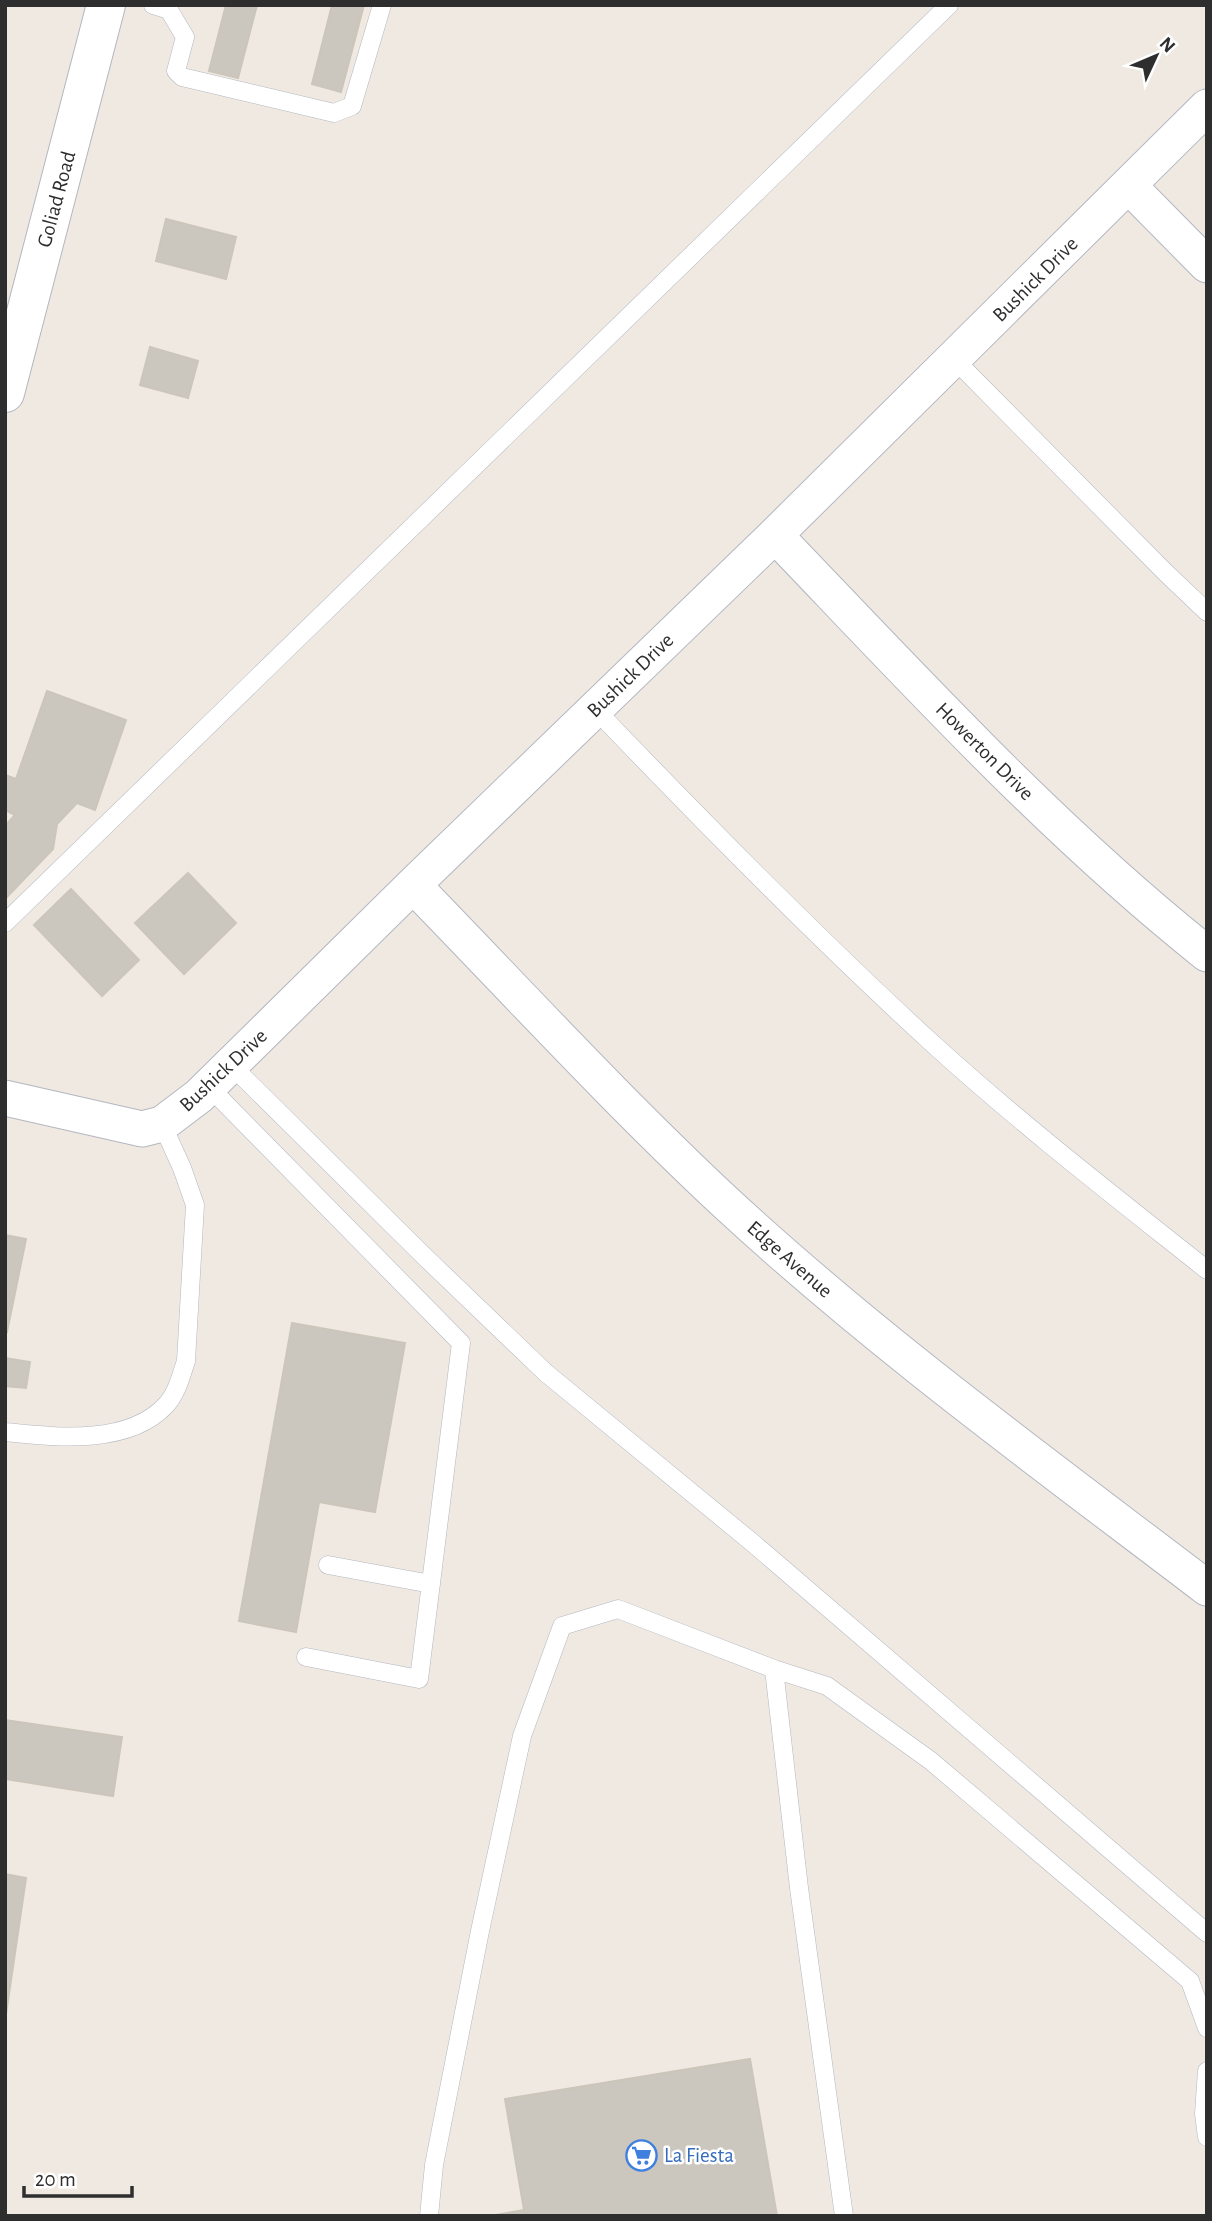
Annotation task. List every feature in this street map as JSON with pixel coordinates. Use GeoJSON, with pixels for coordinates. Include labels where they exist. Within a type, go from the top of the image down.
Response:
{"type":"FeatureCollection","features":[{"type":"Feature","properties":{"kind":"main road","name":"Goliad Road"},"geometry":{"type":"LineString","coordinates":[[5,393],[106,5]]}},
{"type":"Feature","properties":{"kind":"street","name":"Bushick Drive"},"geometry":{"type":"LineString","coordinates":[[5,1098],[127,1127],[142,1129],[162,1124],[220,1076],[775,535],[1207,107]]}},
{"type":"Feature","properties":{"kind":"street"},"geometry":{"type":"LineString","coordinates":[[1129,186],[1207,265]]}},
{"type":"Feature","properties":{"kind":"street","name":"Howerton Drive"},"geometry":{"type":"LineString","coordinates":[[775,535],[935,702],[1099,864],[1207,954]]}},
{"type":"Feature","properties":{"kind":"street","name":"Edge Avenue"},"geometry":{"type":"LineString","coordinates":[[413,885],[650,1128],[802,1270],[923,1371],[1207,1588]]}},
{"type":"Feature","properties":{"kind":"lane"},"geometry":{"type":"LineString","coordinates":[[164,7],[185,37],[176,71],[182,77],[334,113],[352,106],[382,5]]}},
{"type":"Feature","properties":{"kind":"lane"},"geometry":{"type":"LineString","coordinates":[[5,923],[949,5]]}},
{"type":"Feature","properties":{"kind":"lane"},"geometry":{"type":"LineString","coordinates":[[954,359],[1155,563],[1207,612]]}},
{"type":"Feature","properties":{"kind":"lane"},"geometry":{"type":"LineString","coordinates":[[595,709],[729,848],[934,1045],[1044,1141],[1207,1270]]}},
{"type":"Feature","properties":{"kind":"lane"},"geometry":{"type":"LineString","coordinates":[[220,1076],[461,1343],[419,1679],[306,1657]]}},
{"type":"Feature","properties":{"kind":"lane"},"geometry":{"type":"LineString","coordinates":[[220,1076],[425,1257],[546,1373],[754,1544],[1207,1933]]}},
{"type":"Feature","properties":{"kind":"lane"},"geometry":{"type":"LineString","coordinates":[[5,1432],[61,1438],[114,1433],[142,1422],[166,1405],[179,1385],[186,1361],[195,1205],[162,1124]]}},
{"type":"Feature","properties":{"kind":"lane"},"geometry":{"type":"LineString","coordinates":[[328,1565],[431,1584]]}},
{"type":"Feature","properties":{"kind":"lane"},"geometry":{"type":"LineString","coordinates":[[429,2216],[436,2151],[519,1749],[562,1626],[618,1609],[774,1669],[827,1686],[931,1761],[1190,1981],[1207,2028]]}},
{"type":"Feature","properties":{"kind":"lane"},"geometry":{"type":"LineString","coordinates":[[774,1669],[799,1888],[844,2216]]}},
{"type":"Feature","properties":{"kind":"lane"},"geometry":{"type":"LineString","coordinates":[[1207,2071],[1204,2114],[1207,2137]]}},
{"type":"Feature","properties":{"kind":"building"},"geometry":{"type":"Polygon","coordinates":[[[226,5],[257,5],[238,78],[209,71],[226,5]]]}},
{"type":"Feature","properties":{"kind":"building"},"geometry":{"type":"Polygon","coordinates":[[[332,5],[364,5],[341,92],[312,84],[332,5]]]}},
{"type":"Feature","properties":{"kind":"building"},"geometry":{"type":"Polygon","coordinates":[[[166,219],[236,237],[226,279],[156,261],[166,219]]]}},
{"type":"Feature","properties":{"kind":"building"},"geometry":{"type":"Polygon","coordinates":[[[150,347],[198,361],[188,398],[140,385],[150,347]]]}},
{"type":"Feature","properties":{"kind":"building"},"geometry":{"type":"Polygon","coordinates":[[[47,691],[126,720],[95,810],[77,803],[57,824],[53,849],[5,899],[5,826],[15,815],[5,810],[5,775],[16,779],[47,691]]]}},
{"type":"Feature","properties":{"kind":"building"},"geometry":{"type":"Polygon","coordinates":[[[188,873],[236,923],[184,974],[135,923],[188,873]]]}},
{"type":"Feature","properties":{"kind":"building"},"geometry":{"type":"Polygon","coordinates":[[[71,889],[139,960],[102,996],[34,925],[71,889]]]}},
{"type":"Feature","properties":{"kind":"building"},"geometry":{"type":"Polygon","coordinates":[[[5,1235],[26,1239],[7,1332],[5,1331],[5,1235]]]}},
{"type":"Feature","properties":{"kind":"building"},"geometry":{"type":"Polygon","coordinates":[[[292,1323],[405,1343],[375,1512],[319,1502],[296,1632],[239,1621],[292,1323]]]}},
{"type":"Feature","properties":{"kind":"building"},"geometry":{"type":"Polygon","coordinates":[[[5,1358],[30,1362],[26,1388],[5,1386],[5,1358]]]}},
{"type":"Feature","properties":{"kind":"building"},"geometry":{"type":"Polygon","coordinates":[[[5,1720],[122,1737],[113,1796],[5,1779],[5,1720]]]}},
{"type":"Feature","properties":{"kind":"building"},"geometry":{"type":"Polygon","coordinates":[[[5,1874],[26,1878],[5,2021],[5,1874]]]}},
{"type":"Feature","properties":{"kind":"building","name":"La Fiesta"},"geometry":{"type":"Polygon","coordinates":[[[750,2059],[777,2216],[490,2216],[524,2210],[505,2099],[750,2059]]]}},
{"type":"Feature","properties":{"kind":"place","name":"La Fiesta"},"geometry":{"type":"Point","coordinates":[641,2155]}}]}
